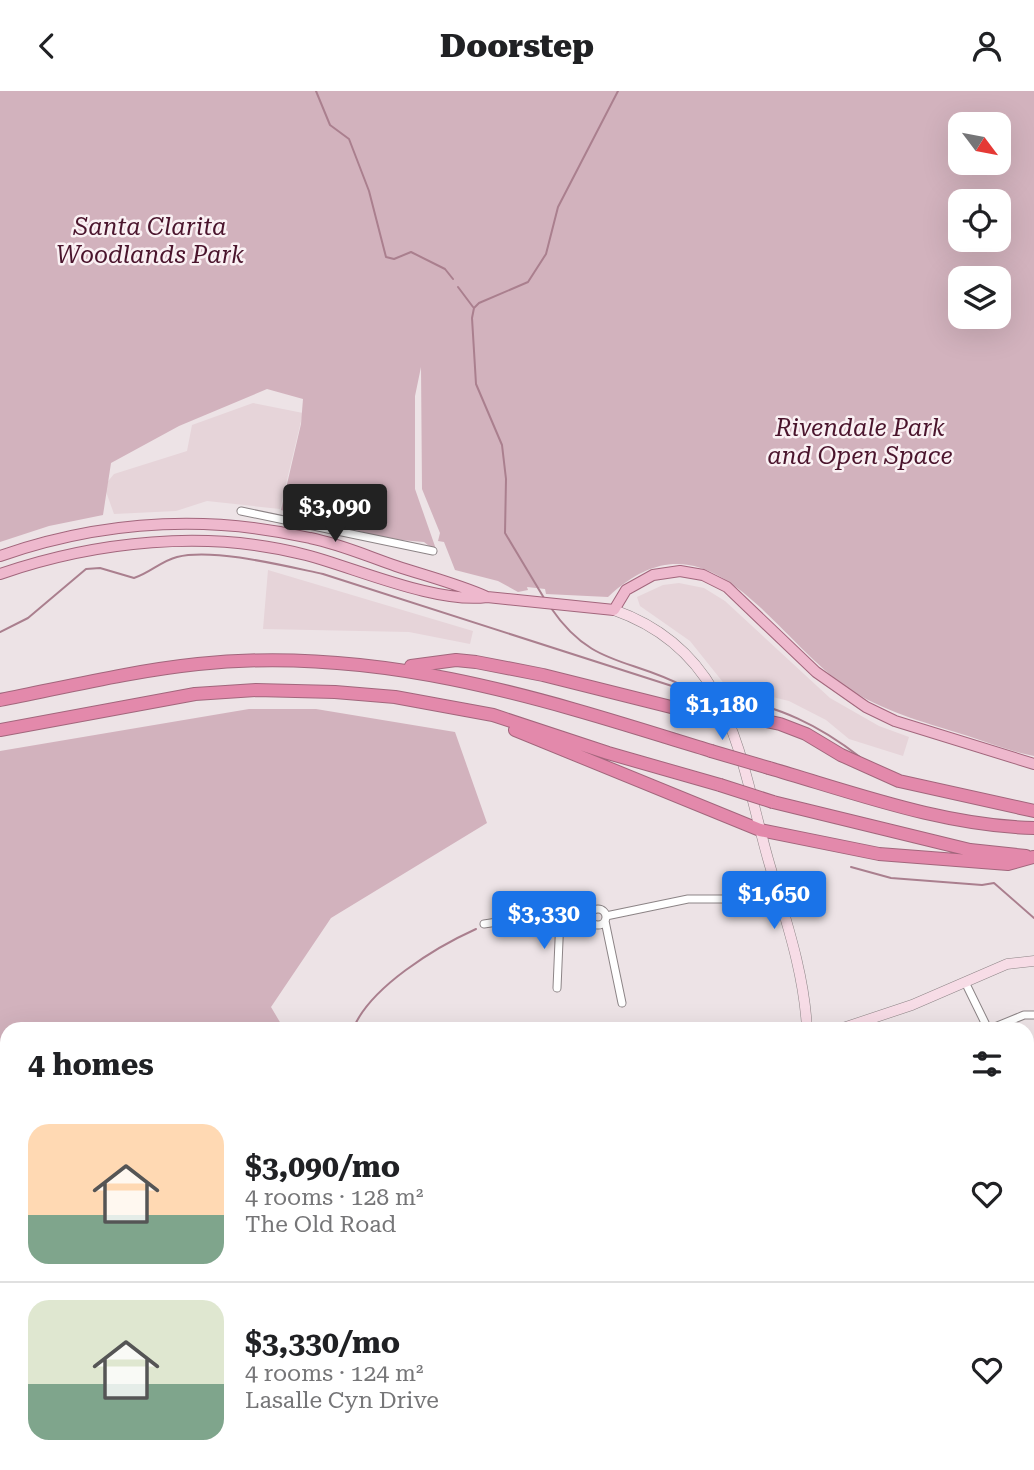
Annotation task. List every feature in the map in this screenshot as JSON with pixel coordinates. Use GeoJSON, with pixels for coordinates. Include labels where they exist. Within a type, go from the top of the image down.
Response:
{"type":"FeatureCollection","features":[{"type":"Feature","properties":{"kind":"highway"},"geometry":{"type":"LineString","coordinates":[[403,667],[456,660],[476,662],[543,675],[695,713],[728,713],[793,728],[841,755],[899,781],[1034,811]]}},
{"type":"Feature","properties":{"kind":"highway"},"geometry":{"type":"LineString","coordinates":[[0,700],[199,664],[326,661],[403,667],[555,702],[902,807],[962,819],[1034,828]]}},
{"type":"Feature","properties":{"kind":"highway"},"geometry":{"type":"LineString","coordinates":[[0,730],[195,694],[256,690],[395,697],[474,711],[773,802],[970,850],[1033,857]]}},
{"type":"Feature","properties":{"kind":"highway"},"geometry":{"type":"LineString","coordinates":[[474,711],[559,750],[760,830],[879,854],[1008,865],[1033,857]]}},
{"type":"Feature","properties":{"kind":"main road"},"geometry":{"type":"LineString","coordinates":[[0,556],[51,538],[108,527],[218,524],[300,536],[342,546],[487,597]]}},
{"type":"Feature","properties":{"kind":"main road"},"geometry":{"type":"LineString","coordinates":[[0,574],[81,552],[129,545],[216,542],[303,554],[430,591],[473,599],[487,597],[614,610],[626,590],[653,575],[680,571],[703,575],[727,587],[816,672],[866,707],[895,721],[1034,764]]}},
{"type":"Feature","properties":{"kind":"street"},"geometry":{"type":"LineString","coordinates":[[241,511],[433,551]]}},
{"type":"Feature","properties":{"kind":"street"},"geometry":{"type":"LineString","coordinates":[[614,610],[646,624],[679,649],[703,675],[728,713],[741,750],[760,830],[795,950],[806,1022]]}},
{"type":"Feature","properties":{"kind":"street"},"geometry":{"type":"LineString","coordinates":[[589,917],[594,925],[600,925],[606,918],[688,899],[737,899],[778,893]]}},
{"type":"Feature","properties":{"kind":"street"},"geometry":{"type":"LineString","coordinates":[[589,917],[592,911],[598,909],[606,918],[622,1003]]}},
{"type":"Feature","properties":{"kind":"street"},"geometry":{"type":"LineString","coordinates":[[484,924],[560,916],[589,917]]}},
{"type":"Feature","properties":{"kind":"street"},"geometry":{"type":"LineString","coordinates":[[556,988],[560,916]]}},
{"type":"Feature","properties":{"kind":"street"},"geometry":{"type":"LineString","coordinates":[[861,1022],[912,1005],[1007,964],[1034,961]]}},
{"type":"Feature","properties":{"kind":"street"},"geometry":{"type":"LineString","coordinates":[[965,982],[985,1022]]}},
{"type":"Feature","properties":{"kind":"street"},"geometry":{"type":"LineString","coordinates":[[1006,1022],[1024,1015],[1034,1015]]}},
{"type":"Feature","properties":{"kind":"shaded area"},"geometry":{"type":"Polygon","coordinates":[[[253,403],[303,413],[280,509],[207,501],[176,511],[114,514],[104,486],[114,474],[187,451],[192,425],[253,403]]]}},
{"type":"Feature","properties":{"kind":"shaded area"},"geometry":{"type":"Polygon","coordinates":[[[268,570],[473,631],[470,644],[409,632],[263,629],[268,570]]]}},
{"type":"Feature","properties":{"kind":"shaded area"},"geometry":{"type":"Polygon","coordinates":[[[679,583],[704,588],[725,601],[830,698],[879,726],[909,737],[903,756],[849,739],[826,720],[789,701],[726,686],[690,641],[640,606],[637,597],[663,585],[679,583]]]}},
{"type":"Feature","properties":{"kind":"green space"},"geometry":{"type":"Polygon","coordinates":[[[0,91],[1034,91],[1034,756],[910,717],[854,692],[825,670],[740,590],[710,572],[679,564],[645,571],[608,597],[546,594],[545,589],[527,587],[528,590],[518,592],[498,581],[455,570],[444,542],[438,541],[440,533],[422,489],[421,367],[415,396],[415,489],[437,552],[424,542],[389,539],[281,510],[301,424],[303,399],[267,389],[179,426],[111,463],[103,515],[49,526],[0,542],[0,91]]]}},
{"type":"Feature","properties":{"kind":"green space"},"geometry":{"type":"Polygon","coordinates":[[[249,709],[316,709],[455,732],[487,823],[331,918],[271,1007],[280,1022],[0,1022],[0,751],[249,709]]]}},
{"type":"Feature","properties":{"kind":"waterway"},"geometry":{"type":"LineString","coordinates":[[316,91],[330,125],[349,139],[369,191],[386,257],[394,259],[411,252],[445,269],[453,279]]}},
{"type":"Feature","properties":{"kind":"waterway"},"geometry":{"type":"LineString","coordinates":[[544,598],[505,533],[506,479],[502,445],[476,384],[472,318],[474,308],[479,303],[528,282],[546,254],[558,207],[618,91]]}},
{"type":"Feature","properties":{"kind":"waterway"},"geometry":{"type":"LineString","coordinates":[[458,287],[473,307]]}},
{"type":"Feature","properties":{"kind":"waterway"},"geometry":{"type":"LineString","coordinates":[[0,632],[28,618],[86,569],[100,568],[134,578],[177,557],[229,556],[323,574],[672,686],[700,690]]}},
{"type":"Feature","properties":{"kind":"waterway"},"geometry":{"type":"LineString","coordinates":[[551,608],[566,627],[597,651],[685,687]]}},
{"type":"Feature","properties":{"kind":"waterway"},"geometry":{"type":"LineString","coordinates":[[729,696],[766,706],[798,719],[860,757]]}},
{"type":"Feature","properties":{"kind":"waterway"},"geometry":{"type":"LineString","coordinates":[[851,867],[891,878],[982,885],[994,883],[1034,918]]}},
{"type":"Feature","properties":{"kind":"waterway"},"geometry":{"type":"LineString","coordinates":[[357,1022],[374,998],[406,970],[442,946],[476,929]]}},
{"type":"Feature","properties":{"kind":"park label","name":"Santa Clarita Woodlands Park"},"geometry":{"type":"Point","coordinates":[150,241]}},
{"type":"Feature","properties":{"kind":"park label","name":"Rivendale Park and Open Space"},"geometry":{"type":"Point","coordinates":[860,442]}}]}
